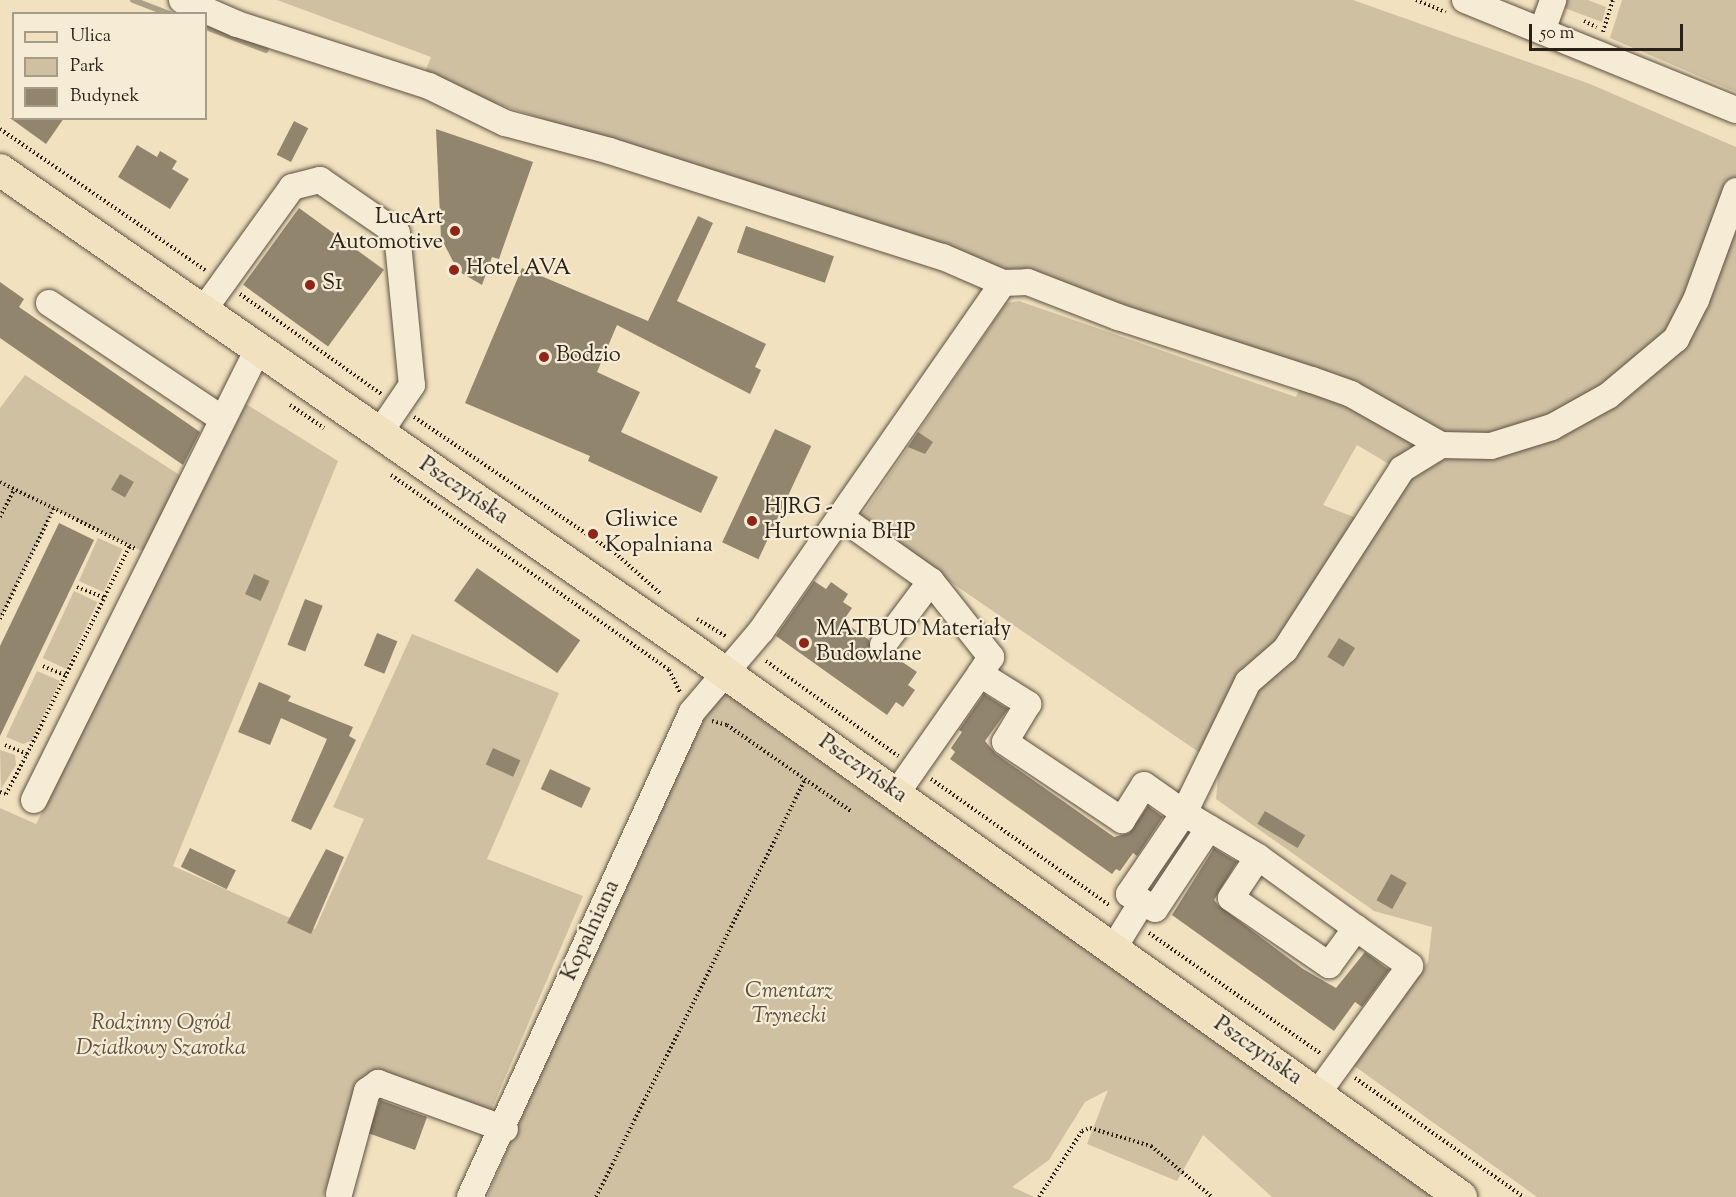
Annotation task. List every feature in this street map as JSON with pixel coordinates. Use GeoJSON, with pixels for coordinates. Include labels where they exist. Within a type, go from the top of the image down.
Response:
{"type":"FeatureCollection","features":[{"type":"Feature","properties":{"kind":"main road","name":"Pszczyńska"},"geometry":{"type":"LineString","coordinates":[[0,170],[378,435],[723,671],[1461,1197]]}},
{"type":"Feature","properties":{"kind":"street"},"geometry":{"type":"LineString","coordinates":[[182,0],[237,24],[429,86],[505,123],[610,150],[943,257],[1003,283],[1028,282],[1118,317],[1312,380],[1351,394],[1441,445],[1491,446],[1552,427],[1608,396],[1646,367],[1676,339],[1696,300],[1736,191]]}},
{"type":"Feature","properties":{"kind":"street"},"geometry":{"type":"LineString","coordinates":[[1465,0],[1736,110]]}},
{"type":"Feature","properties":{"kind":"street"},"geometry":{"type":"LineString","coordinates":[[1542,31],[1554,0]]}},
{"type":"Feature","properties":{"kind":"street"},"geometry":{"type":"LineString","coordinates":[[202,312],[292,187],[320,180],[378,220],[396,233],[412,385],[378,435]]}},
{"type":"Feature","properties":{"kind":"street","name":"Kopalniana"},"geometry":{"type":"LineString","coordinates":[[471,1197],[505,1129],[685,724],[723,671],[756,638],[842,518],[1003,283]]}},
{"type":"Feature","properties":{"kind":"street"},"geometry":{"type":"LineString","coordinates":[[49,303],[221,418]]}},
{"type":"Feature","properties":{"kind":"street"},"geometry":{"type":"LineString","coordinates":[[34,800],[221,418],[257,351]]}},
{"type":"Feature","properties":{"kind":"street"},"geometry":{"type":"LineString","coordinates":[[1209,828],[1155,909],[1129,894],[1184,813],[1248,682],[1285,650],[1402,469],[1441,445]]}},
{"type":"Feature","properties":{"kind":"street"},"geometry":{"type":"LineString","coordinates":[[842,518],[931,581],[991,657],[896,795]]}},
{"type":"Feature","properties":{"kind":"street"},"geometry":{"type":"LineString","coordinates":[[883,645],[931,581]]}},
{"type":"Feature","properties":{"kind":"street"},"geometry":{"type":"LineString","coordinates":[[980,674],[1028,704],[1005,742],[1122,820],[1144,785],[1184,813],[1258,857],[1410,966],[1317,1094]]}},
{"type":"Feature","properties":{"kind":"street"},"geometry":{"type":"LineString","coordinates":[[1258,857],[1231,898],[1329,965],[1356,928]]}},
{"type":"Feature","properties":{"kind":"street"},"geometry":{"type":"LineString","coordinates":[[1113,949],[1142,902]]}},
{"type":"Feature","properties":{"kind":"street"},"geometry":{"type":"LineString","coordinates":[[339,1194],[367,1090],[378,1083],[505,1129]]}},
{"type":"Feature","properties":{"kind":"path"},"geometry":{"type":"LineString","coordinates":[[1602,29],[1613,0]]}},
{"type":"Feature","properties":{"kind":"path"},"geometry":{"type":"LineString","coordinates":[[0,129],[223,282],[398,406],[615,553],[666,598]]}},
{"type":"Feature","properties":{"kind":"path"},"geometry":{"type":"LineString","coordinates":[[387,472],[669,670],[675,678],[679,700]]}},
{"type":"Feature","properties":{"kind":"path"},"geometry":{"type":"LineString","coordinates":[[0,482],[130,546],[6,795],[0,792]]}},
{"type":"Feature","properties":{"kind":"path"},"geometry":{"type":"LineString","coordinates":[[0,517],[14,489]]}},
{"type":"Feature","properties":{"kind":"path"},"geometry":{"type":"LineString","coordinates":[[0,617],[54,508]]}},
{"type":"Feature","properties":{"kind":"path"},"geometry":{"type":"LineString","coordinates":[[77,587],[105,598]]}},
{"type":"Feature","properties":{"kind":"path"},"geometry":{"type":"LineString","coordinates":[[690,615],[730,639],[738,637]]}},
{"type":"Feature","properties":{"kind":"path"},"geometry":{"type":"LineString","coordinates":[[43,666],[67,676]]}},
{"type":"Feature","properties":{"kind":"path"},"geometry":{"type":"LineString","coordinates":[[706,719],[727,725],[852,812]]}},
{"type":"Feature","properties":{"kind":"path"},"geometry":{"type":"LineString","coordinates":[[5,745],[27,754]]}},
{"type":"Feature","properties":{"kind":"path"},"geometry":{"type":"LineString","coordinates":[[596,1197],[805,779]]}},
{"type":"Feature","properties":{"kind":"path"},"geometry":{"type":"LineString","coordinates":[[1039,1197],[1082,1131],[1090,1128],[1151,1146],[1212,1197]]}},
{"type":"Feature","properties":{"kind":"green space"},"geometry":{"type":"Polygon","coordinates":[[[277,0],[1353,0],[1590,84],[1736,147],[1736,1197],[1537,1197],[1353,1065],[1428,962],[1432,927],[1374,911],[1216,799],[1219,766],[863,522],[862,515],[1006,303],[1019,301],[1296,397],[1308,371],[422,79],[431,57],[277,0]],[[1357,445],[1323,505],[1377,526],[1409,476],[1357,445]]]}},
{"type":"Feature","properties":{"kind":"green space"},"geometry":{"type":"Polygon","coordinates":[[[1561,0],[1588,0],[1606,7],[1602,22],[1562,7],[1561,0]]]}},
{"type":"Feature","properties":{"kind":"green space"},"geometry":{"type":"Polygon","coordinates":[[[1622,0],[1736,0],[1736,92],[1610,38],[1622,0]]]}},
{"type":"Feature","properties":{"kind":"green space"},"geometry":{"type":"Polygon","coordinates":[[[25,375],[181,476],[144,552],[54,509],[0,619],[0,408],[25,375]]]}},
{"type":"Feature","properties":{"kind":"green space","name":"Rodzinny Ogród Działkowy Szarotka"},"geometry":{"type":"Polygon","coordinates":[[[246,404],[338,461],[173,866],[315,929],[364,819],[333,807],[412,634],[559,693],[487,859],[583,896],[489,1115],[361,1082],[323,1197],[0,1197],[0,808],[36,824],[246,404]]]}},
{"type":"Feature","properties":{"kind":"green space"},"geometry":{"type":"Polygon","coordinates":[[[98,538],[123,549],[104,592],[79,581],[98,538]]]}},
{"type":"Feature","properties":{"kind":"green space"},"geometry":{"type":"Polygon","coordinates":[[[74,591],[98,602],[66,669],[43,658],[74,591]]]}},
{"type":"Feature","properties":{"kind":"green space"},"geometry":{"type":"Polygon","coordinates":[[[37,671],[60,681],[31,741],[23,744],[6,737],[37,671]]]}},
{"type":"Feature","properties":{"kind":"green space","name":"Cmentarz Trynecki"},"geometry":{"type":"Polygon","coordinates":[[[720,684],[1461,1197],[1272,1197],[1203,1135],[1177,1181],[1087,1144],[1108,1090],[1085,1102],[1049,1160],[1012,1187],[1034,1197],[487,1197],[570,1005],[720,684]]]}},
{"type":"Feature","properties":{"kind":"green space"},"geometry":{"type":"Polygon","coordinates":[[[0,750],[15,755],[16,765],[1,789],[0,750]]]}},
{"type":"Feature","properties":{"kind":"building"},"geometry":{"type":"Polygon","coordinates":[[[13,120],[63,120],[46,144],[13,120]]]}},
{"type":"Feature","properties":{"kind":"building"},"geometry":{"type":"Polygon","coordinates":[[[294,121],[308,128],[291,162],[277,155],[294,121]]]}},
{"type":"Feature","properties":{"kind":"building"},"geometry":{"type":"Polygon","coordinates":[[[436,129],[533,162],[499,259],[492,257],[482,285],[458,271],[441,238],[436,129]]]}},
{"type":"Feature","properties":{"kind":"building"},"geometry":{"type":"Polygon","coordinates":[[[137,145],[157,157],[160,151],[177,161],[172,169],[189,179],[170,209],[118,177],[137,145]]]}},
{"type":"Feature","properties":{"kind":"building"},"geometry":{"type":"Polygon","coordinates":[[[299,208],[384,270],[328,347],[243,285],[299,208]]]}},
{"type":"Feature","properties":{"kind":"building"},"geometry":{"type":"Polygon","coordinates":[[[698,216],[713,223],[677,301],[766,344],[755,367],[761,370],[750,394],[617,325],[597,372],[640,392],[621,432],[718,477],[701,513],[588,461],[590,456],[465,403],[522,268],[648,321],[698,216]]]}},
{"type":"Feature","properties":{"kind":"building"},"geometry":{"type":"Polygon","coordinates":[[[746,226],[834,256],[825,283],[737,252],[746,226]]]}},
{"type":"Feature","properties":{"kind":"building"},"geometry":{"type":"Polygon","coordinates":[[[0,282],[24,299],[19,307],[200,432],[183,465],[0,338],[0,282]]]}},
{"type":"Feature","properties":{"kind":"building"},"geometry":{"type":"Polygon","coordinates":[[[775,429],[811,446],[758,559],[722,542],[775,429]]]}},
{"type":"Feature","properties":{"kind":"building"},"geometry":{"type":"Polygon","coordinates":[[[918,432],[933,442],[925,454],[908,447],[918,432]]]}},
{"type":"Feature","properties":{"kind":"building"},"geometry":{"type":"Polygon","coordinates":[[[120,474],[134,482],[125,498],[111,490],[120,474]]]}},
{"type":"Feature","properties":{"kind":"building"},"geometry":{"type":"Polygon","coordinates":[[[59,523],[94,540],[0,736],[0,646],[59,523]]]}},
{"type":"Feature","properties":{"kind":"building"},"geometry":{"type":"Polygon","coordinates":[[[477,568],[580,640],[557,673],[454,601],[477,568]]]}},
{"type":"Feature","properties":{"kind":"building"},"geometry":{"type":"Polygon","coordinates":[[[254,574],[270,581],[261,601],[245,594],[254,574]]]}},
{"type":"Feature","properties":{"kind":"building"},"geometry":{"type":"Polygon","coordinates":[[[814,581],[826,589],[831,582],[848,594],[843,602],[852,608],[843,621],[869,640],[874,657],[895,657],[917,672],[908,685],[915,690],[903,707],[896,702],[887,715],[776,636],[814,581]]]}},
{"type":"Feature","properties":{"kind":"building"},"geometry":{"type":"Polygon","coordinates":[[[305,599],[323,606],[305,652],[287,645],[305,599]]]}},
{"type":"Feature","properties":{"kind":"building"},"geometry":{"type":"Polygon","coordinates":[[[377,633],[397,641],[384,674],[364,665],[377,633]]]}},
{"type":"Feature","properties":{"kind":"building"},"geometry":{"type":"Polygon","coordinates":[[[1339,638],[1355,648],[1343,667],[1327,657],[1339,638]]]}},
{"type":"Feature","properties":{"kind":"building"},"geometry":{"type":"Polygon","coordinates":[[[259,682],[291,696],[288,701],[353,727],[349,736],[356,740],[311,830],[291,821],[327,739],[281,718],[270,745],[238,732],[259,682]]]}},
{"type":"Feature","properties":{"kind":"building"},"geometry":{"type":"Polygon","coordinates":[[[984,694],[1008,709],[985,741],[996,754],[1114,837],[1129,833],[1148,806],[1163,817],[1137,856],[1133,853],[1120,871],[1116,869],[1112,874],[950,759],[955,752],[951,748],[962,732],[959,730],[984,694]]]}},
{"type":"Feature","properties":{"kind":"building"},"geometry":{"type":"Polygon","coordinates":[[[493,748],[520,760],[513,777],[486,764],[493,748]]]}},
{"type":"Feature","properties":{"kind":"building"},"geometry":{"type":"Polygon","coordinates":[[[550,769],[591,788],[581,808],[541,789],[550,769]]]}},
{"type":"Feature","properties":{"kind":"building"},"geometry":{"type":"Polygon","coordinates":[[[1265,811],[1305,835],[1298,848],[1257,824],[1265,811]]]}},
{"type":"Feature","properties":{"kind":"building"},"geometry":{"type":"Polygon","coordinates":[[[190,848],[236,870],[227,889],[181,867],[190,848]]]}},
{"type":"Feature","properties":{"kind":"building"},"geometry":{"type":"Polygon","coordinates":[[[1214,848],[1237,862],[1214,900],[1303,969],[1336,988],[1365,952],[1389,970],[1362,1007],[1355,1002],[1334,1031],[1172,915],[1214,848]]]}},
{"type":"Feature","properties":{"kind":"building"},"geometry":{"type":"Polygon","coordinates":[[[326,849],[344,857],[311,934],[287,923],[326,849]]]}},
{"type":"Feature","properties":{"kind":"building"},"geometry":{"type":"Polygon","coordinates":[[[1391,874],[1407,883],[1392,909],[1376,900],[1391,874]]]}},
{"type":"Feature","properties":{"kind":"building"},"geometry":{"type":"Polygon","coordinates":[[[380,1100],[427,1117],[415,1150],[368,1133],[380,1100]]]}},
{"type":"Feature","properties":{"kind":"waterway"},"geometry":{"type":"LineString","coordinates":[[133,0],[164,12]]}},
{"type":"Feature","properties":{"kind":"waterway"},"geometry":{"type":"LineString","coordinates":[[207,27],[266,50]]}},
{"type":"Feature","properties":{"kind":"place","name":"LucArt Automotive"},"geometry":{"type":"Point","coordinates":[455,231]}},
{"type":"Feature","properties":{"kind":"place","name":"Hotel AVA"},"geometry":{"type":"Point","coordinates":[454,270]}},
{"type":"Feature","properties":{"kind":"place","name":"S1"},"geometry":{"type":"Point","coordinates":[310,285]}},
{"type":"Feature","properties":{"kind":"place","name":"Bodzio"},"geometry":{"type":"Point","coordinates":[544,357]}},
{"type":"Feature","properties":{"kind":"place","name":"HJRG - Hurtownia BHP"},"geometry":{"type":"Point","coordinates":[752,521]}},
{"type":"Feature","properties":{"kind":"place","name":"Gliwice Kopalniana"},"geometry":{"type":"Point","coordinates":[593,534]}},
{"type":"Feature","properties":{"kind":"place","name":"MATBUD Materiały Budowlane"},"geometry":{"type":"Point","coordinates":[804,643]}}]}
